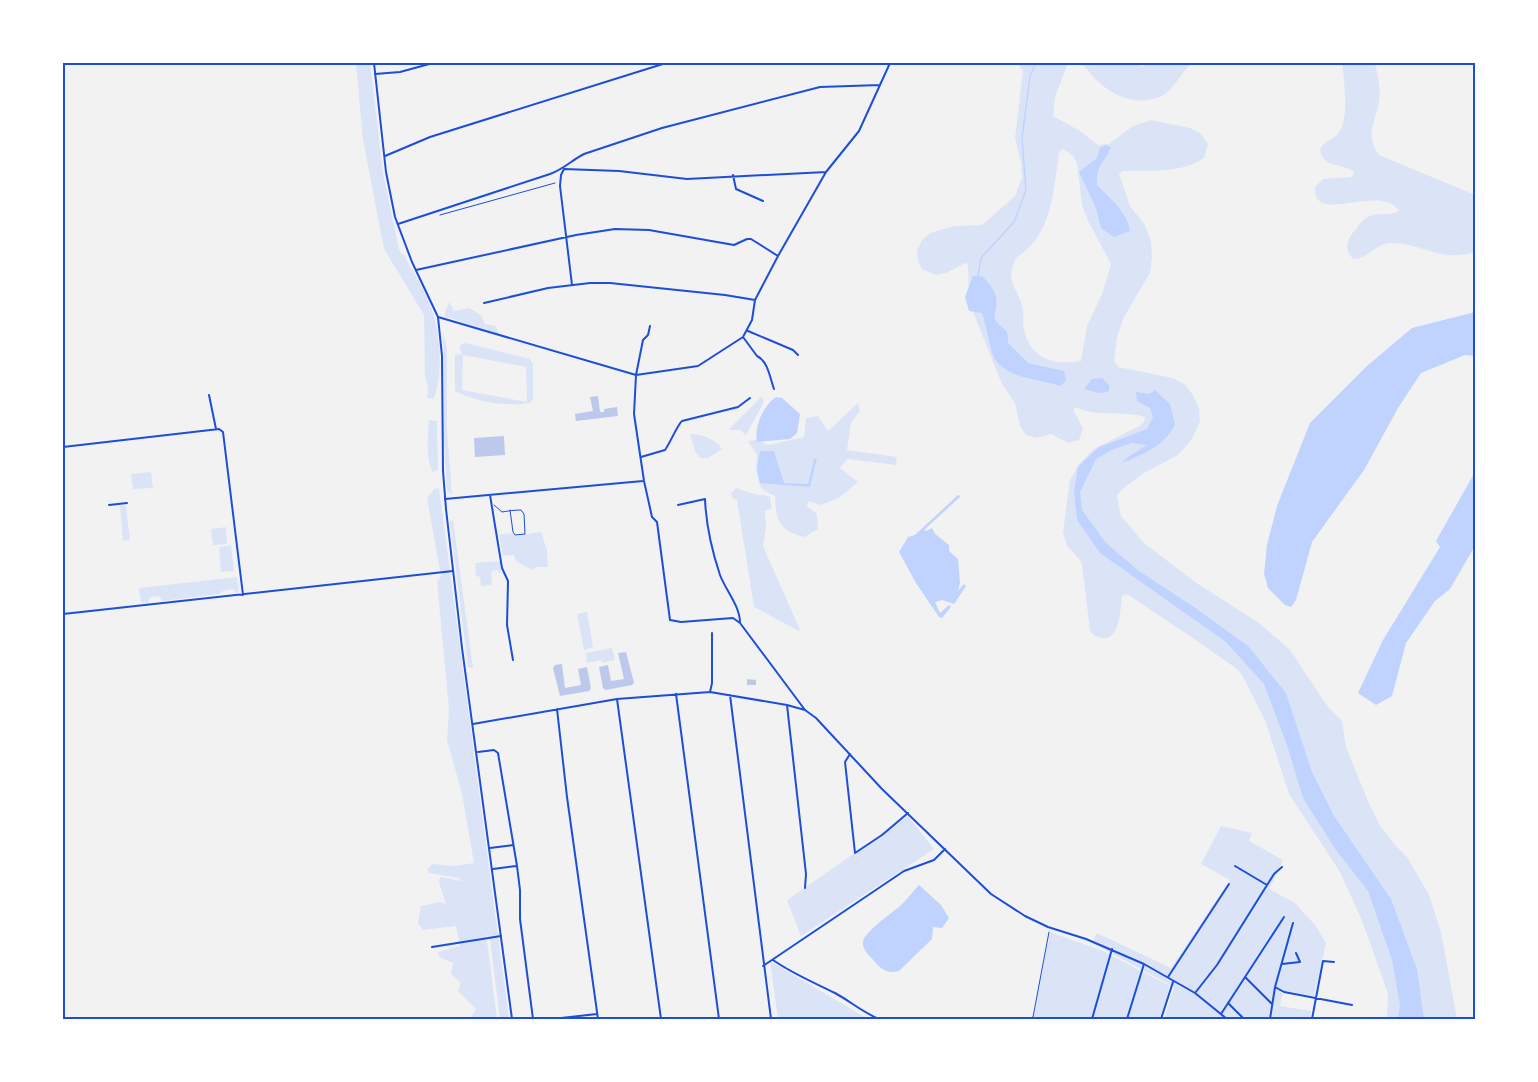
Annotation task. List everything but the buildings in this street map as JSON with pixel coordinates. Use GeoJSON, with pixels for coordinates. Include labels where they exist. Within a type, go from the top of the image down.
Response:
{"type":"FeatureCollection","features":[{"type":"Feature","properties":{"kind":"street"},"geometry":{"type":"LineString","coordinates":[[374,63],[385,156],[398,224],[438,317],[442,356],[443,471],[453,571],[512,1019]]}},
{"type":"Feature","properties":{"kind":"street"},"geometry":{"type":"LineString","coordinates":[[375,74],[400,72],[433,63]]}},
{"type":"Feature","properties":{"kind":"street"},"geometry":{"type":"LineString","coordinates":[[385,156],[430,137],[666,63]]}},
{"type":"Feature","properties":{"kind":"street"},"geometry":{"type":"LineString","coordinates":[[438,317],[636,375],[698,366],[743,337],[748,331],[755,300],[778,256],[826,172],[859,132],[890,63]]}},
{"type":"Feature","properties":{"kind":"street"},"geometry":{"type":"LineString","coordinates":[[572,285],[560,182],[564,169],[573,159],[662,128],[820,87],[880,85]]}},
{"type":"Feature","properties":{"kind":"street"},"geometry":{"type":"LineString","coordinates":[[398,224],[564,169],[619,171],[670,178],[826,172]]}},
{"type":"Feature","properties":{"kind":"street"},"geometry":{"type":"LineString","coordinates":[[733,175],[736,189],[764,201]]}},
{"type":"Feature","properties":{"kind":"street"},"geometry":{"type":"LineString","coordinates":[[416,270],[566,237],[615,229],[634,229],[734,245],[751,239],[778,256]]}},
{"type":"Feature","properties":{"kind":"street"},"geometry":{"type":"LineString","coordinates":[[484,303],[548,288],[590,283],[713,293],[755,300]]}},
{"type":"Feature","properties":{"kind":"street"},"geometry":{"type":"LineString","coordinates":[[650,326],[644,340],[636,375],[634,414],[644,481],[652,518],[657,522],[670,620],[681,622],[726,617],[733,618],[740,623],[805,710],[816,718],[991,894],[1049,928],[1100,944],[1144,964],[1195,993],[1227,1019]]}},
{"type":"Feature","properties":{"kind":"street"},"geometry":{"type":"LineString","coordinates":[[748,331],[793,350],[798,355]]}},
{"type":"Feature","properties":{"kind":"street"},"geometry":{"type":"LineString","coordinates":[[743,337],[765,363],[774,389]]}},
{"type":"Feature","properties":{"kind":"street"},"geometry":{"type":"LineString","coordinates":[[209,395],[216,429]]}},
{"type":"Feature","properties":{"kind":"street"},"geometry":{"type":"LineString","coordinates":[[640,457],[665,450],[676,433],[678,424],[682,421],[738,407],[750,398]]}},
{"type":"Feature","properties":{"kind":"street"},"geometry":{"type":"LineString","coordinates":[[63,447],[216,429],[223,432],[243,595]]}},
{"type":"Feature","properties":{"kind":"street"},"geometry":{"type":"LineString","coordinates":[[446,499],[644,481]]}},
{"type":"Feature","properties":{"kind":"street"},"geometry":{"type":"LineString","coordinates":[[490,494],[502,568],[508,581],[507,625],[513,660]]}},
{"type":"Feature","properties":{"kind":"street"},"geometry":{"type":"LineString","coordinates":[[678,505],[705,499],[714,555],[721,577],[740,614],[740,623]]}},
{"type":"Feature","properties":{"kind":"street"},"geometry":{"type":"LineString","coordinates":[[109,505],[127,503]]}},
{"type":"Feature","properties":{"kind":"street"},"geometry":{"type":"LineString","coordinates":[[63,614],[453,571]]}},
{"type":"Feature","properties":{"kind":"street"},"geometry":{"type":"LineString","coordinates":[[710,692],[712,633]]}},
{"type":"Feature","properties":{"kind":"street"},"geometry":{"type":"LineString","coordinates":[[473,724],[617,699],[710,692],[805,710]]}},
{"type":"Feature","properties":{"kind":"street"},"geometry":{"type":"LineString","coordinates":[[676,694],[719,1019]]}},
{"type":"Feature","properties":{"kind":"street"},"geometry":{"type":"LineString","coordinates":[[730,694],[771,1019]]}},
{"type":"Feature","properties":{"kind":"street"},"geometry":{"type":"LineString","coordinates":[[617,699],[661,1019]]}},
{"type":"Feature","properties":{"kind":"street"},"geometry":{"type":"LineString","coordinates":[[787,705],[806,874],[805,888]]}},
{"type":"Feature","properties":{"kind":"street"},"geometry":{"type":"LineString","coordinates":[[557,709],[598,1019]]}},
{"type":"Feature","properties":{"kind":"street"},"geometry":{"type":"LineString","coordinates":[[478,752],[494,750],[498,753],[517,866],[520,919],[533,1019]]}},
{"type":"Feature","properties":{"kind":"street"},"geometry":{"type":"LineString","coordinates":[[850,754],[845,762],[855,853],[882,835],[908,813]]}},
{"type":"Feature","properties":{"kind":"street"},"geometry":{"type":"LineString","coordinates":[[490,848],[513,845]]}},
{"type":"Feature","properties":{"kind":"street"},"geometry":{"type":"LineString","coordinates":[[763,966],[904,871],[934,860],[945,849]]}},
{"type":"Feature","properties":{"kind":"street"},"geometry":{"type":"LineString","coordinates":[[493,869],[517,866]]}},
{"type":"Feature","properties":{"kind":"street"},"geometry":{"type":"LineString","coordinates":[[1235,866],[1267,885]]}},
{"type":"Feature","properties":{"kind":"street"},"geometry":{"type":"LineString","coordinates":[[1195,993],[1217,965],[1274,874],[1282,867]]}},
{"type":"Feature","properties":{"kind":"street"},"geometry":{"type":"LineString","coordinates":[[1168,977],[1228,884]]}},
{"type":"Feature","properties":{"kind":"street"},"geometry":{"type":"LineString","coordinates":[[1221,1014],[1284,917]]}},
{"type":"Feature","properties":{"kind":"street"},"geometry":{"type":"LineString","coordinates":[[1270,1019],[1275,987],[1293,923]]}},
{"type":"Feature","properties":{"kind":"street"},"geometry":{"type":"LineString","coordinates":[[432,947],[501,936]]}},
{"type":"Feature","properties":{"kind":"street"},"geometry":{"type":"LineString","coordinates":[[1092,1019],[1112,949]]}},
{"type":"Feature","properties":{"kind":"street"},"geometry":{"type":"LineString","coordinates":[[1281,964],[1300,962],[1296,953]]}},
{"type":"Feature","properties":{"kind":"street"},"geometry":{"type":"LineString","coordinates":[[773,960],[798,976],[834,993],[861,1011],[879,1019]]}},
{"type":"Feature","properties":{"kind":"street"},"geometry":{"type":"LineString","coordinates":[[1312,1019],[1323,961],[1334,962]]}},
{"type":"Feature","properties":{"kind":"street"},"geometry":{"type":"LineString","coordinates":[[1127,1019],[1144,964]]}},
{"type":"Feature","properties":{"kind":"street"},"geometry":{"type":"LineString","coordinates":[[1245,977],[1272,1004]]}},
{"type":"Feature","properties":{"kind":"street"},"geometry":{"type":"LineString","coordinates":[[1161,1019],[1173,980]]}},
{"type":"Feature","properties":{"kind":"street"},"geometry":{"type":"LineString","coordinates":[[1275,987],[1284,992],[1352,1005]]}},
{"type":"Feature","properties":{"kind":"street"},"geometry":{"type":"LineString","coordinates":[[1228,1003],[1243,1018]]}},
{"type":"Feature","properties":{"kind":"street"},"geometry":{"type":"LineString","coordinates":[[552,1019],[598,1014]]}},
{"type":"Feature","properties":{"kind":"lane"},"geometry":{"type":"LineString","coordinates":[[492,504],[502,512],[510,510],[520,510],[524,514],[525,534],[515,535],[513,532],[510,510]]}},
{"type":"Feature","properties":{"kind":"path"},"geometry":{"type":"LineString","coordinates":[[440,215],[560,182]]}},
{"type":"Feature","properties":{"kind":"path"},"geometry":{"type":"LineString","coordinates":[[1029,1019],[1032,1017],[1049,928]]}},
{"type":"Feature","properties":{"kind":"shaded area"},"geometry":{"type":"Polygon","coordinates":[[[356,63],[370,63],[383,173],[399,249],[423,289],[435,320],[440,367],[434,399],[427,398],[424,315],[384,249],[363,140],[356,63]]]}},
{"type":"Feature","properties":{"kind":"shaded area"},"geometry":{"type":"Polygon","coordinates":[[[1017,63],[1068,63],[1055,97],[1053,116],[1080,131],[1098,145],[1109,144],[1133,126],[1151,120],[1190,128],[1200,133],[1208,144],[1204,158],[1185,167],[1123,171],[1119,174],[1130,206],[1145,225],[1151,242],[1152,257],[1150,273],[1124,317],[1117,337],[1114,360],[1118,367],[1173,378],[1184,384],[1193,395],[1199,408],[1200,421],[1192,439],[1178,455],[1144,473],[1121,490],[1117,496],[1121,516],[1144,543],[1195,582],[1259,623],[1290,650],[1328,707],[1342,721],[1346,747],[1379,824],[1407,857],[1429,895],[1441,932],[1457,1019],[1387,1019],[1388,994],[1363,923],[1340,872],[1289,794],[1265,720],[1237,669],[1127,594],[1122,596],[1118,622],[1113,634],[1101,638],[1090,631],[1082,565],[1067,546],[1063,532],[1070,480],[1079,464],[1094,449],[1139,426],[1144,422],[1145,417],[1092,412],[1075,407],[1074,411],[1083,429],[1079,440],[1068,443],[1051,434],[1037,438],[1026,435],[1020,426],[1015,403],[1002,384],[969,302],[968,264],[965,263],[946,273],[936,275],[922,269],[918,261],[917,251],[922,240],[930,233],[954,226],[982,225],[1015,196],[1022,177],[1015,138],[1023,71],[1017,63]],[[1063,149],[1059,152],[1053,196],[1044,224],[1038,237],[1029,248],[1017,257],[1011,273],[1013,285],[1021,302],[1023,324],[1030,345],[1043,357],[1060,362],[1081,361],[1087,326],[1102,294],[1111,264],[1082,205],[1077,163],[1073,156],[1063,149]]]}},
{"type":"Feature","properties":{"kind":"shaded area"},"geometry":{"type":"Polygon","coordinates":[[[1082,63],[1136,63],[1142,67],[1146,63],[1193,63],[1165,94],[1148,100],[1138,100],[1128,99],[1110,91],[1082,63]]]}},
{"type":"Feature","properties":{"kind":"shaded area"},"geometry":{"type":"Polygon","coordinates":[[[1342,63],[1375,63],[1380,96],[1372,128],[1372,140],[1379,155],[1475,195],[1475,252],[1463,255],[1442,254],[1391,243],[1359,258],[1353,259],[1350,255],[1347,247],[1348,240],[1364,219],[1399,211],[1390,203],[1378,201],[1336,205],[1324,204],[1317,198],[1315,187],[1323,179],[1351,177],[1354,174],[1353,171],[1325,160],[1320,150],[1324,144],[1338,134],[1343,124],[1345,97],[1342,63]]]}},
{"type":"Feature","properties":{"kind":"shaded area"},"geometry":{"type":"Polygon","coordinates":[[[449,302],[454,311],[469,308],[481,315],[485,324],[496,326],[499,334],[444,316],[449,302]]]}},
{"type":"Feature","properties":{"kind":"shaded area"},"geometry":{"type":"Polygon","coordinates":[[[443,332],[447,348],[447,428],[452,495],[447,490],[444,443],[443,332]]]}},
{"type":"Feature","properties":{"kind":"shaded area"},"geometry":{"type":"Polygon","coordinates":[[[466,343],[530,359],[533,364],[533,399],[530,403],[492,403],[455,391],[455,355],[461,354],[463,356],[462,390],[527,402],[526,367],[463,355],[460,345],[466,343]]]}},
{"type":"Feature","properties":{"kind":"shaded area"},"geometry":{"type":"Polygon","coordinates":[[[762,396],[764,402],[746,435],[740,430],[728,430],[762,396]]]}},
{"type":"Feature","properties":{"kind":"shaded area"},"geometry":{"type":"Polygon","coordinates":[[[858,403],[860,411],[851,423],[847,450],[897,457],[896,465],[847,459],[840,468],[858,482],[839,498],[821,505],[808,501],[807,506],[817,514],[818,529],[804,537],[789,531],[780,524],[778,519],[775,496],[763,490],[760,485],[756,471],[757,455],[748,441],[756,440],[768,445],[804,437],[806,418],[818,416],[828,431],[858,403]]]}},
{"type":"Feature","properties":{"kind":"shaded area"},"geometry":{"type":"Polygon","coordinates":[[[429,420],[437,421],[438,470],[433,472],[428,454],[429,420]]]}},
{"type":"Feature","properties":{"kind":"shaded area"},"geometry":{"type":"Polygon","coordinates":[[[690,434],[708,438],[722,449],[708,458],[700,458],[695,451],[690,434]]]}},
{"type":"Feature","properties":{"kind":"shaded area"},"geometry":{"type":"Polygon","coordinates":[[[151,472],[153,488],[133,489],[131,474],[151,472]]]}},
{"type":"Feature","properties":{"kind":"shaded area"},"geometry":{"type":"Polygon","coordinates":[[[439,488],[509,1019],[500,1019],[490,939],[486,934],[497,1019],[470,1019],[476,1009],[458,991],[461,983],[451,974],[453,963],[439,957],[438,952],[460,946],[456,926],[423,930],[418,923],[421,906],[440,902],[446,904],[439,883],[440,877],[461,881],[459,878],[429,873],[427,869],[432,864],[454,866],[474,863],[462,794],[447,740],[449,709],[437,582],[441,576],[427,498],[434,489],[439,488]]]}},
{"type":"Feature","properties":{"kind":"shaded area"},"geometry":{"type":"Polygon","coordinates":[[[736,488],[770,497],[772,508],[765,511],[766,528],[763,546],[801,632],[754,607],[737,500],[733,499],[731,493],[736,488]]]}},
{"type":"Feature","properties":{"kind":"shaded area"},"geometry":{"type":"Polygon","coordinates":[[[120,506],[126,507],[130,540],[123,541],[120,506]]]}},
{"type":"Feature","properties":{"kind":"shaded area"},"geometry":{"type":"Polygon","coordinates":[[[453,520],[473,668],[468,667],[450,522],[453,520]]]}},
{"type":"Feature","properties":{"kind":"shaded area"},"geometry":{"type":"Polygon","coordinates":[[[226,527],[227,544],[213,545],[211,529],[226,527]]]}},
{"type":"Feature","properties":{"kind":"shaded area"},"geometry":{"type":"Polygon","coordinates":[[[541,532],[547,550],[548,567],[536,567],[532,570],[516,561],[514,555],[503,556],[499,535],[510,533],[515,536],[541,532]]]}},
{"type":"Feature","properties":{"kind":"shaded area"},"geometry":{"type":"Polygon","coordinates":[[[231,545],[234,571],[221,572],[219,547],[231,545]]]}},
{"type":"Feature","properties":{"kind":"shaded area"},"geometry":{"type":"Polygon","coordinates":[[[500,561],[501,573],[498,570],[491,571],[492,585],[481,586],[480,577],[476,576],[475,563],[500,561]]]}},
{"type":"Feature","properties":{"kind":"shaded area"},"geometry":{"type":"Polygon","coordinates":[[[237,577],[239,589],[237,593],[233,589],[219,594],[162,601],[159,596],[150,597],[148,603],[141,602],[139,588],[237,577]]]}},
{"type":"Feature","properties":{"kind":"shaded area"},"geometry":{"type":"Polygon","coordinates":[[[587,612],[593,647],[584,650],[577,614],[587,612]]]}},
{"type":"Feature","properties":{"kind":"shaded area"},"geometry":{"type":"Polygon","coordinates":[[[612,648],[615,660],[587,663],[586,653],[612,648]]]}},
{"type":"Feature","properties":{"kind":"shaded area"},"geometry":{"type":"Polygon","coordinates":[[[908,816],[934,849],[801,936],[787,900],[908,816]]]}},
{"type":"Feature","properties":{"kind":"shaded area"},"geometry":{"type":"Polygon","coordinates":[[[1221,826],[1252,833],[1249,841],[1283,860],[1269,889],[1295,903],[1316,926],[1326,943],[1314,996],[1283,991],[1280,1006],[1311,1011],[1310,1019],[1164,1019],[1174,987],[1092,943],[1097,933],[1171,968],[1230,880],[1201,864],[1221,826]]]}},
{"type":"Feature","properties":{"kind":"shaded area"},"geometry":{"type":"Polygon","coordinates":[[[1050,932],[1103,951],[1170,986],[1160,1019],[1033,1019],[1050,932]]]}},
{"type":"Feature","properties":{"kind":"shaded area"},"geometry":{"type":"Polygon","coordinates":[[[770,961],[868,1019],[778,1019],[770,961]]]}},
{"type":"Feature","properties":{"kind":"water"},"geometry":{"type":"Polygon","coordinates":[[[1105,145],[1111,147],[1099,168],[1097,185],[1122,212],[1130,231],[1114,237],[1101,228],[1096,208],[1079,172],[1097,158],[1100,148],[1105,145]]]}},
{"type":"Feature","properties":{"kind":"water"},"geometry":{"type":"Polygon","coordinates":[[[973,276],[982,276],[994,291],[996,304],[994,318],[1006,331],[1008,343],[1028,363],[1064,371],[1066,381],[1060,386],[1023,377],[1013,374],[998,363],[991,350],[982,313],[969,311],[965,297],[973,276]]]}},
{"type":"Feature","properties":{"kind":"water"},"geometry":{"type":"Polygon","coordinates":[[[1475,312],[1475,356],[1465,355],[1421,373],[1398,408],[1364,470],[1312,542],[1296,600],[1291,607],[1285,605],[1268,588],[1264,574],[1267,545],[1277,506],[1310,423],[1367,366],[1412,328],[1475,312]]]}},
{"type":"Feature","properties":{"kind":"water"},"geometry":{"type":"Polygon","coordinates":[[[1102,378],[1110,386],[1108,392],[1099,393],[1084,389],[1092,379],[1102,378]]]}},
{"type":"Feature","properties":{"kind":"water"},"geometry":{"type":"Polygon","coordinates":[[[1155,390],[1170,404],[1175,424],[1171,431],[1153,448],[1122,463],[1147,445],[1132,443],[1114,449],[1096,459],[1080,492],[1082,510],[1106,543],[1139,571],[1248,646],[1286,693],[1312,772],[1334,816],[1391,899],[1417,969],[1424,1019],[1398,1019],[1400,1005],[1392,960],[1368,891],[1336,850],[1303,798],[1287,745],[1264,684],[1226,642],[1100,553],[1077,520],[1074,491],[1078,467],[1099,447],[1147,429],[1153,417],[1150,408],[1137,401],[1136,392],[1149,394],[1155,390]]]}},
{"type":"Feature","properties":{"kind":"water"},"geometry":{"type":"Polygon","coordinates":[[[776,397],[782,398],[800,414],[797,433],[790,439],[757,442],[756,436],[761,417],[776,397]]]}},
{"type":"Feature","properties":{"kind":"water"},"geometry":{"type":"Polygon","coordinates":[[[760,451],[774,451],[784,483],[808,484],[814,459],[817,458],[810,487],[760,483],[757,468],[760,451]]]}},
{"type":"Feature","properties":{"kind":"water"},"geometry":{"type":"Polygon","coordinates":[[[1475,472],[1475,546],[1450,589],[1435,601],[1406,643],[1392,696],[1376,705],[1358,693],[1383,640],[1440,547],[1436,541],[1475,472]]]}},
{"type":"Feature","properties":{"kind":"water"},"geometry":{"type":"Polygon","coordinates":[[[958,495],[961,496],[924,530],[932,528],[935,534],[949,545],[949,551],[958,559],[960,583],[958,591],[964,584],[966,586],[954,604],[942,600],[935,602],[940,613],[949,605],[951,607],[942,618],[939,617],[916,583],[899,552],[908,537],[915,535],[958,495]]]}},
{"type":"Feature","properties":{"kind":"water"},"geometry":{"type":"Polygon","coordinates":[[[919,885],[941,905],[949,918],[942,928],[933,927],[932,939],[899,971],[886,971],[865,950],[863,942],[873,928],[903,904],[919,885]]]}},
{"type":"Feature","properties":{"kind":"waterway"},"geometry":{"type":"LineString","coordinates":[[978,276],[981,258],[1014,222],[1026,190],[1022,138],[1030,76],[1036,63]]}}]}
